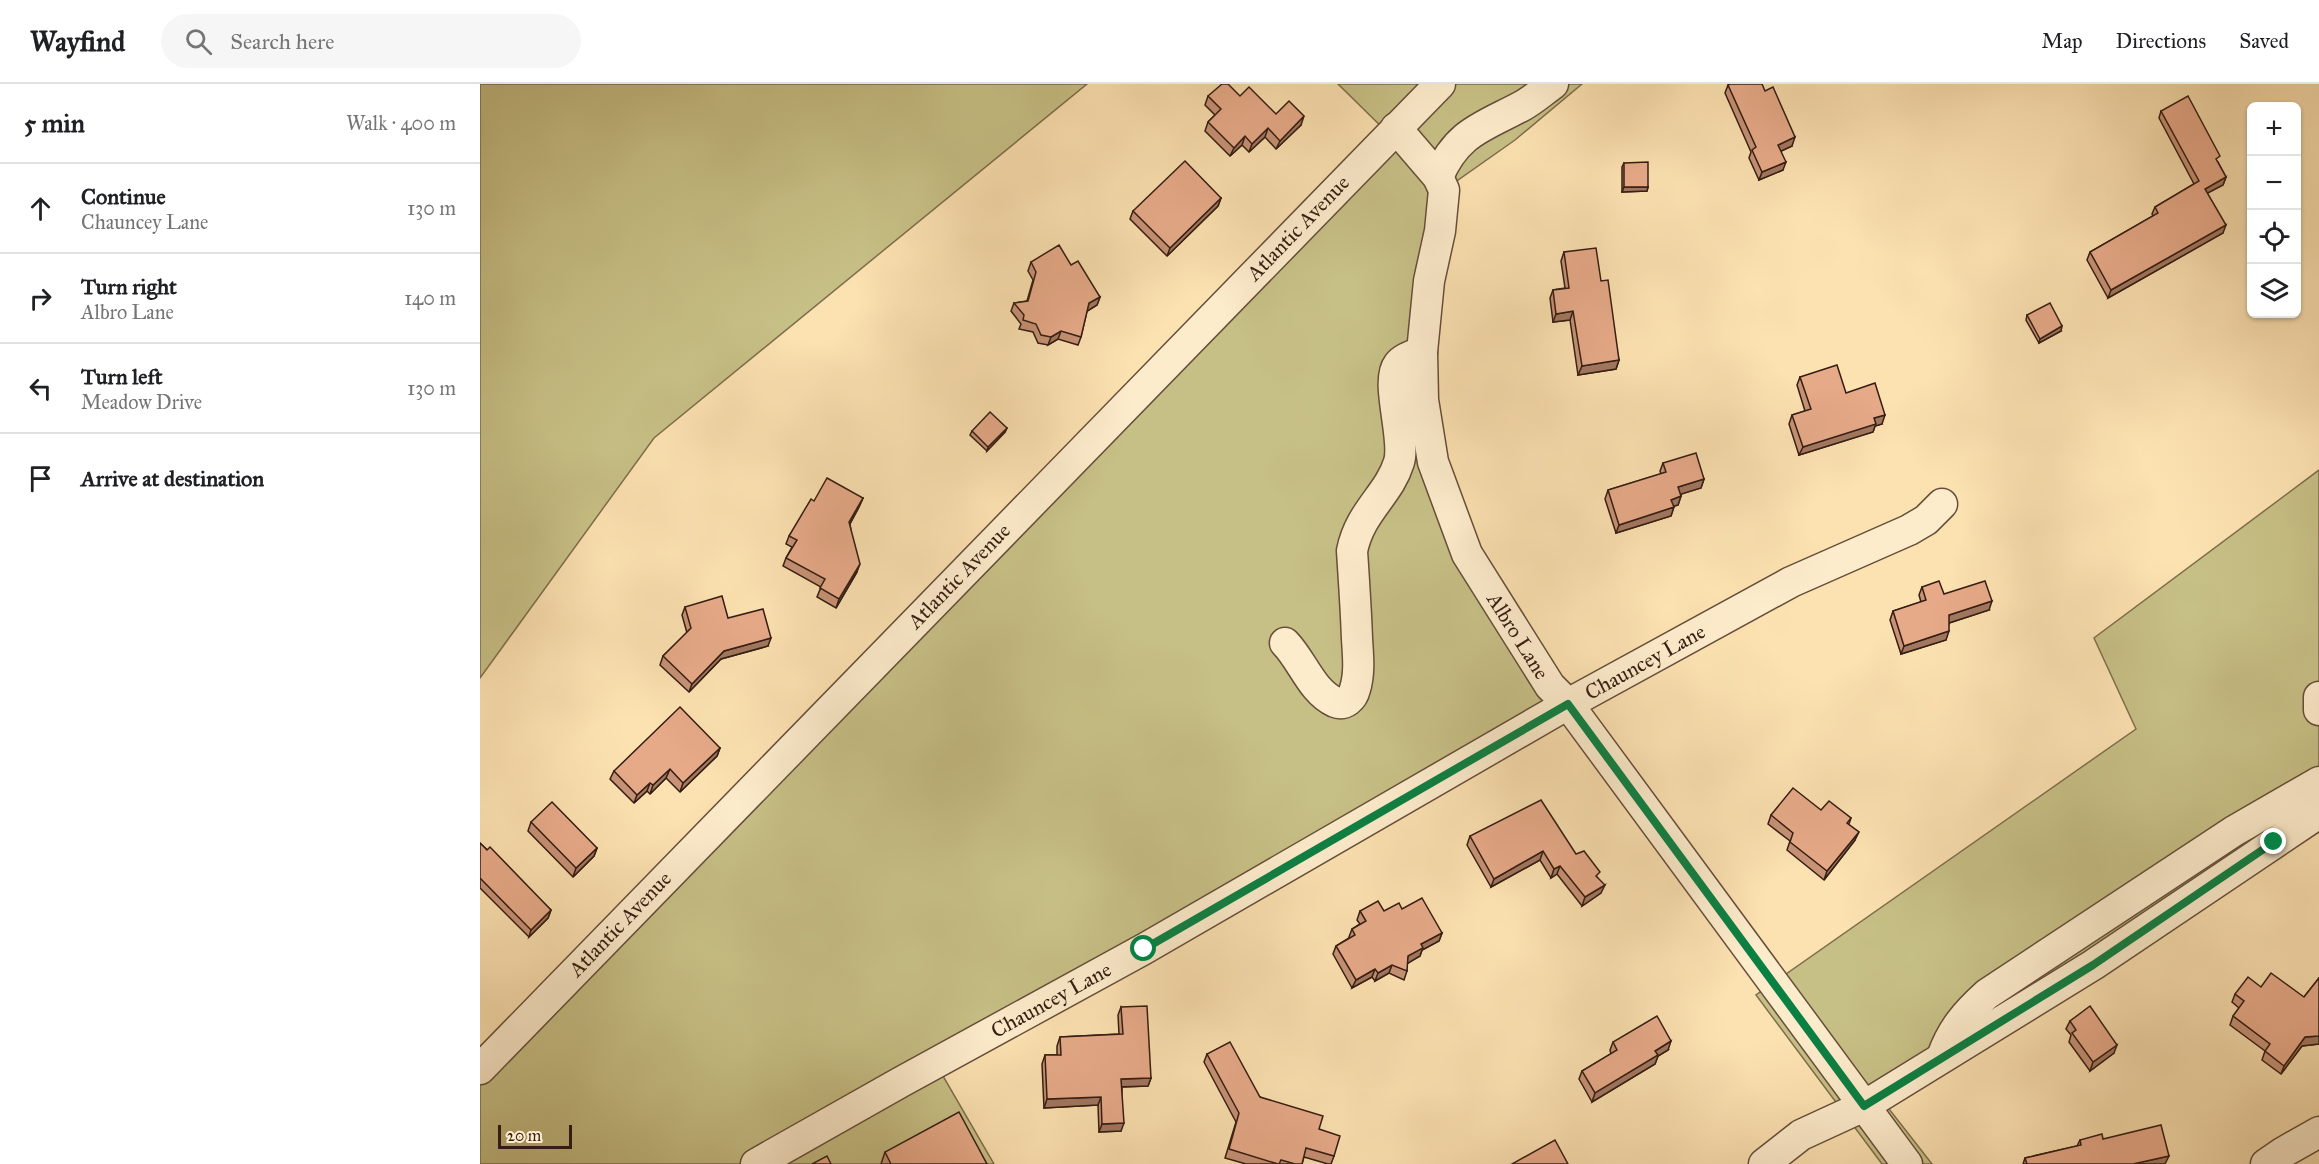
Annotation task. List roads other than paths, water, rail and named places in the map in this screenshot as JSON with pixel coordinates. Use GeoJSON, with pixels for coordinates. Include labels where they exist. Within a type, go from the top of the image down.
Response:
{"type":"FeatureCollection","features":[{"type":"Feature","properties":{"kind":"street","name":"Atlantic Avenue"},"geometry":{"type":"LineString","coordinates":[[480,1068],[1440,84]]}},
{"type":"Feature","properties":{"kind":"street"},"geometry":{"type":"LineString","coordinates":[[1396,128],[1438,177],[1446,158],[1463,139],[1481,125],[1524,105],[1553,84]]}},
{"type":"Feature","properties":{"kind":"street","name":"Albro Lane"},"geometry":{"type":"LineString","coordinates":[[1438,177],[1444,197],[1440,231],[1429,280],[1422,352],[1423,400],[1433,462],[1467,554],[1550,686],[1568,704],[1907,1164]]}},
{"type":"Feature","properties":{"kind":"street"},"geometry":{"type":"LineString","coordinates":[[1285,643],[1298,658],[1310,678],[1327,696],[1335,702],[1348,701],[1353,695],[1358,665],[1352,551],[1355,534],[1400,462],[1401,446],[1395,372],[1398,365],[1407,358],[1422,352]]}},
{"type":"Feature","properties":{"kind":"street","name":"Chauncey Lane"},"geometry":{"type":"LineString","coordinates":[[756,1164],[1144,949],[1568,704],[1791,582],[1909,530],[1926,520],[1942,504]]}},
{"type":"Feature","properties":{"kind":"street"},"geometry":{"type":"LineString","coordinates":[[2319,697],[2319,710]]}},
{"type":"Feature","properties":{"kind":"street"},"geometry":{"type":"LineString","coordinates":[[1942,1057],[1949,1037],[1965,1014],[1987,994],[2234,831],[2319,782]]}},
{"type":"Feature","properties":{"kind":"street"},"geometry":{"type":"LineString","coordinates":[[1764,1164],[1801,1135],[1864,1106],[2093,965],[2319,813]]}},
{"type":"Feature","properties":{"kind":"street"},"geometry":{"type":"LineString","coordinates":[[2266,1164],[2319,1132]]}}]}
